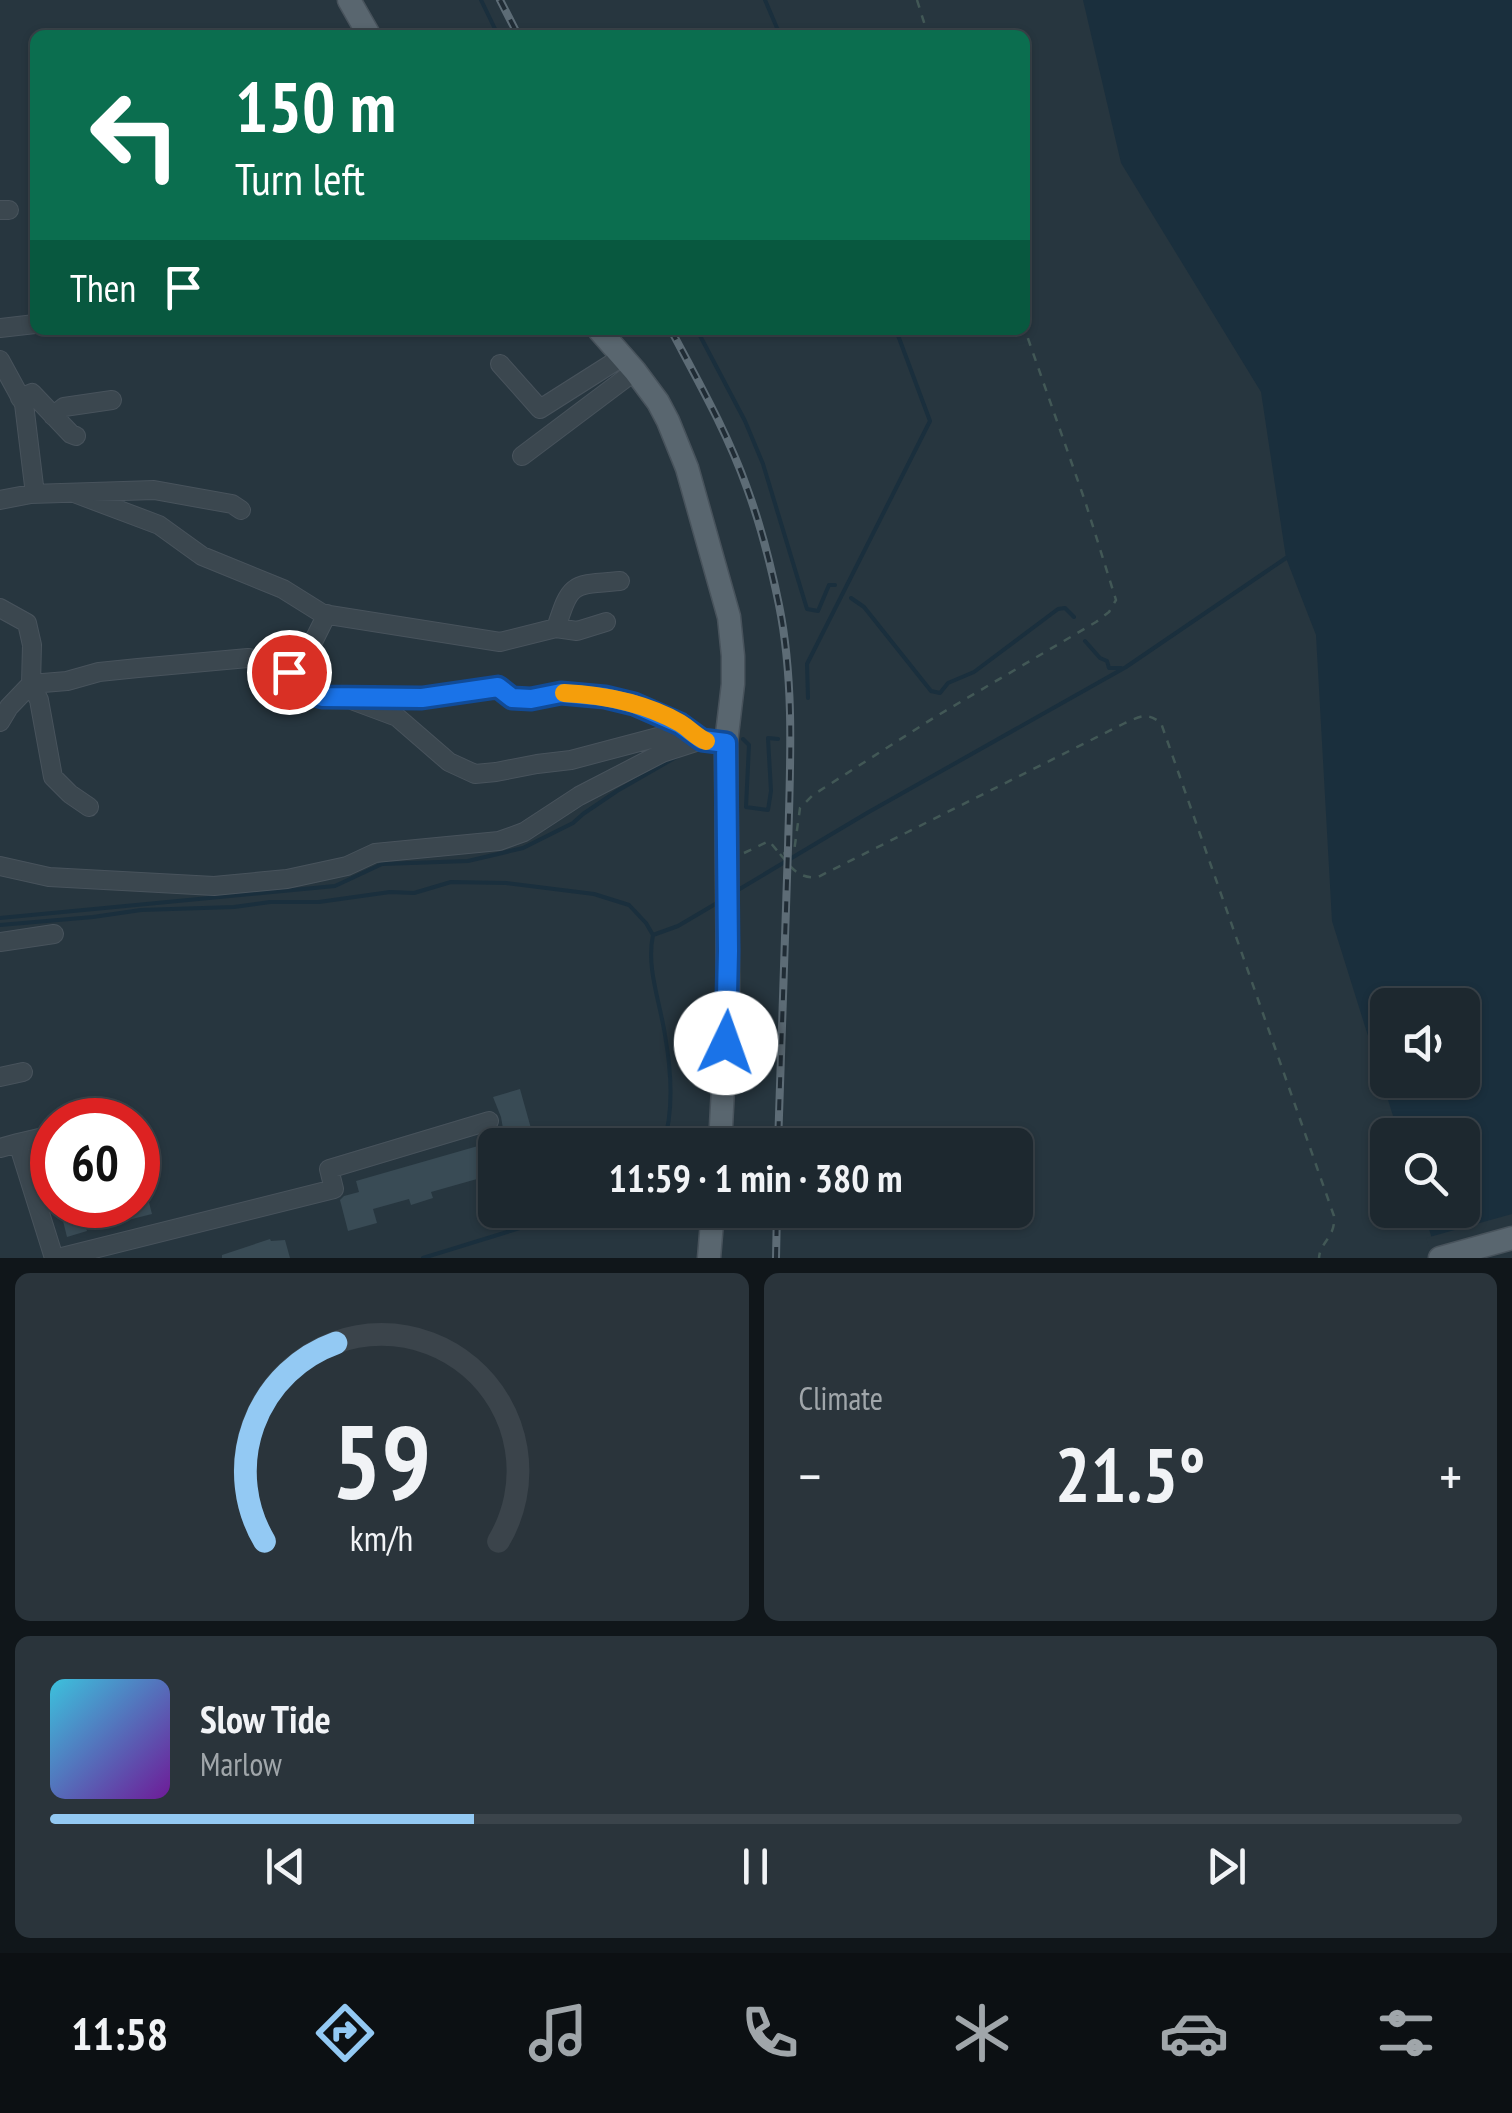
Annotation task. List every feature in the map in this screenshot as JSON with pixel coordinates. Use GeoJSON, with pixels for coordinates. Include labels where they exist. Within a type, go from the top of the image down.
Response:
{"type":"FeatureCollection","features":[{"type":"Feature","properties":{"kind":"main road"},"geometry":{"type":"LineString","coordinates":[[349,0],[366,30]]}},
{"type":"Feature","properties":{"kind":"main road"},"geometry":{"type":"LineString","coordinates":[[603,335],[658,402],[678,445],[688,468],[729,616],[733,684],[726,743],[728,994],[721,1128]]}},
{"type":"Feature","properties":{"kind":"main road"},"geometry":{"type":"LineString","coordinates":[[709,1258],[712,1228]]}},
{"type":"Feature","properties":{"kind":"main road"},"geometry":{"type":"LineString","coordinates":[[1440,1258],[1512,1238]]}},
{"type":"Feature","properties":{"kind":"street"},"geometry":{"type":"LineString","coordinates":[[0,328],[30,325]]}},
{"type":"Feature","properties":{"kind":"street"},"geometry":{"type":"LineString","coordinates":[[0,360],[24,404],[34,494]]}},
{"type":"Feature","properties":{"kind":"street"},"geometry":{"type":"LineString","coordinates":[[500,364],[540,409],[628,364]]}},
{"type":"Feature","properties":{"kind":"street"},"geometry":{"type":"LineString","coordinates":[[522,456],[628,364]]}},
{"type":"Feature","properties":{"kind":"street"},"geometry":{"type":"LineString","coordinates":[[20,398],[32,393],[76,436]]}},
{"type":"Feature","properties":{"kind":"street"},"geometry":{"type":"LineString","coordinates":[[52,416],[64,408],[112,400]]}},
{"type":"Feature","properties":{"kind":"street"},"geometry":{"type":"LineString","coordinates":[[0,500],[34,494],[154,490],[232,504],[241,510]]}},
{"type":"Feature","properties":{"kind":"street"},"geometry":{"type":"LineString","coordinates":[[74,494],[159,525],[202,556],[283,589],[327,614],[500,642],[556,628],[577,631],[606,622]]}},
{"type":"Feature","properties":{"kind":"street"},"geometry":{"type":"LineString","coordinates":[[556,628],[572,590],[586,584],[620,581]]}},
{"type":"Feature","properties":{"kind":"street"},"geometry":{"type":"LineString","coordinates":[[0,608],[27,622],[32,645],[31,684],[39,700],[53,777],[89,806]]}},
{"type":"Feature","properties":{"kind":"street"},"geometry":{"type":"LineString","coordinates":[[327,614],[289,672],[302,692],[323,697],[422,698],[498,687],[512,698],[578,694],[634,704],[680,724],[702,740]]}},
{"type":"Feature","properties":{"kind":"street"},"geometry":{"type":"LineString","coordinates":[[1,718],[31,684],[66,681],[99,672],[248,658],[292,666]]}},
{"type":"Feature","properties":{"kind":"street"},"geometry":{"type":"LineString","coordinates":[[344,697],[397,718],[449,762],[474,774],[570,760],[672,734],[726,743]]}},
{"type":"Feature","properties":{"kind":"street"},"geometry":{"type":"LineString","coordinates":[[0,866],[49,877],[214,886],[287,879],[347,866],[375,853],[499,840],[524,832],[626,770],[702,740]]}},
{"type":"Feature","properties":{"kind":"street"},"geometry":{"type":"LineString","coordinates":[[0,942],[54,934]]}},
{"type":"Feature","properties":{"kind":"street"},"geometry":{"type":"LineString","coordinates":[[0,1078],[23,1072]]}},
{"type":"Feature","properties":{"kind":"street"},"geometry":{"type":"LineString","coordinates":[[9,1146],[56,1258],[334,1189],[329,1169],[489,1121]]}},
{"type":"Feature","properties":{"kind":"path"},"geometry":{"type":"LineString","coordinates":[[917,0],[926,30]]}},
{"type":"Feature","properties":{"kind":"path"},"geometry":{"type":"LineString","coordinates":[[780,854],[794,852],[800,808],[813,796],[935,717],[1096,622],[1114,607],[1116,600],[1085,501],[1027,335]]}},
{"type":"Feature","properties":{"kind":"path"},"geometry":{"type":"LineString","coordinates":[[727,872],[770,841],[797,874],[818,877],[1125,723],[1152,716],[1161,723],[1180,775],[1334,1216],[1335,1226],[1319,1258]]}},
{"type":"Feature","properties":{"kind":"water"},"geometry":{"type":"Polygon","coordinates":[[[1083,0],[1512,0],[1512,1258],[1438,1258],[1429,1228],[1480,1228],[1480,1118],[1394,1118],[1387,1098],[1480,1098],[1480,988],[1370,988],[1370,1042],[1332,921],[1316,635],[1286,558],[1261,392],[1121,163],[1083,0]]]}},
{"type":"Feature","properties":{"kind":"pier"},"geometry":{"type":"Polygon","coordinates":[[[1512,1214],[1512,1258],[1433,1258],[1426,1238],[1462,1228],[1480,1228],[1480,1223],[1512,1214]]]}},
{"type":"Feature","properties":{"kind":"building"},"geometry":{"type":"Polygon","coordinates":[[[520,1089],[531,1128],[503,1128],[493,1097],[520,1089]]]}},
{"type":"Feature","properties":{"kind":"building"},"geometry":{"type":"Polygon","coordinates":[[[478,1146],[478,1183],[477,1179],[431,1192],[433,1198],[411,1205],[409,1199],[373,1209],[377,1223],[348,1231],[340,1200],[359,1192],[356,1181],[478,1146]]]}},
{"type":"Feature","properties":{"kind":"building"},"geometry":{"type":"Polygon","coordinates":[[[65,1228],[86,1228],[87,1231],[67,1237],[65,1228]]]}},
{"type":"Feature","properties":{"kind":"building"},"geometry":{"type":"Polygon","coordinates":[[[270,1239],[285,1240],[290,1258],[222,1258],[222,1255],[270,1239]]]}},
{"type":"Feature","properties":{"kind":"waterway"},"geometry":{"type":"LineString","coordinates":[[481,0],[496,30]]}},
{"type":"Feature","properties":{"kind":"waterway"},"geometry":{"type":"LineString","coordinates":[[765,0],[778,30]]}},
{"type":"Feature","properties":{"kind":"waterway"},"geometry":{"type":"LineString","coordinates":[[700,335],[763,464],[807,609],[818,611],[829,585],[835,585]]}},
{"type":"Feature","properties":{"kind":"waterway"},"geometry":{"type":"LineString","coordinates":[[808,698],[807,664],[930,421],[898,335]]}},
{"type":"Feature","properties":{"kind":"waterway"},"geometry":{"type":"LineString","coordinates":[[738,890],[1126,667],[1286,558]]}},
{"type":"Feature","properties":{"kind":"waterway"},"geometry":{"type":"LineString","coordinates":[[851,598],[864,607],[931,691],[940,693],[948,683],[974,672],[1058,609],[1065,608],[1074,617]]}},
{"type":"Feature","properties":{"kind":"waterway"},"geometry":{"type":"LineString","coordinates":[[1085,641],[1107,661],[1109,668],[1121,668]]}},
{"type":"Feature","properties":{"kind":"waterway"},"geometry":{"type":"LineString","coordinates":[[743,739],[749,745],[746,807],[768,810],[768,738],[778,739]]}},
{"type":"Feature","properties":{"kind":"waterway"},"geometry":{"type":"LineString","coordinates":[[0,918],[335,886],[382,864],[468,861],[523,848],[573,823],[617,791],[678,756]]}},
{"type":"Feature","properties":{"kind":"waterway"},"geometry":{"type":"LineString","coordinates":[[0,925],[141,910],[319,902],[390,892],[414,893],[451,882],[506,883],[594,894],[629,905],[653,935],[678,926],[717,903]]}},
{"type":"Feature","properties":{"kind":"waterway"},"geometry":{"type":"LineString","coordinates":[[653,935],[652,972],[670,1076],[667,1128]]}},
{"type":"Feature","properties":{"kind":"waterway"},"geometry":{"type":"LineString","coordinates":[[423,1258],[520,1228]]}},
{"type":"Feature","properties":{"kind":"railway"},"geometry":{"type":"LineString","coordinates":[[500,0],[515,30]]}},
{"type":"Feature","properties":{"kind":"railway"},"geometry":{"type":"LineString","coordinates":[[674,335],[722,428],[747,488],[769,561],[784,635],[790,757],[779,1128]]}},
{"type":"Feature","properties":{"kind":"railway"},"geometry":{"type":"LineString","coordinates":[[776,1258],[777,1228]]}},
{"type":"Feature","properties":{"kind":"slow traffic"},"geometry":{"type":"LineString","coordinates":[[564,693],[634,704],[680,724],[706,741]]}},
{"type":"Feature","properties":{"kind":"route"},"geometry":{"type":"LineString","coordinates":[[289,672],[302,692],[323,697],[422,698],[498,687],[512,698],[561,693],[605,697],[634,704],[680,724],[702,740],[726,743],[726,1043]]}}]}
